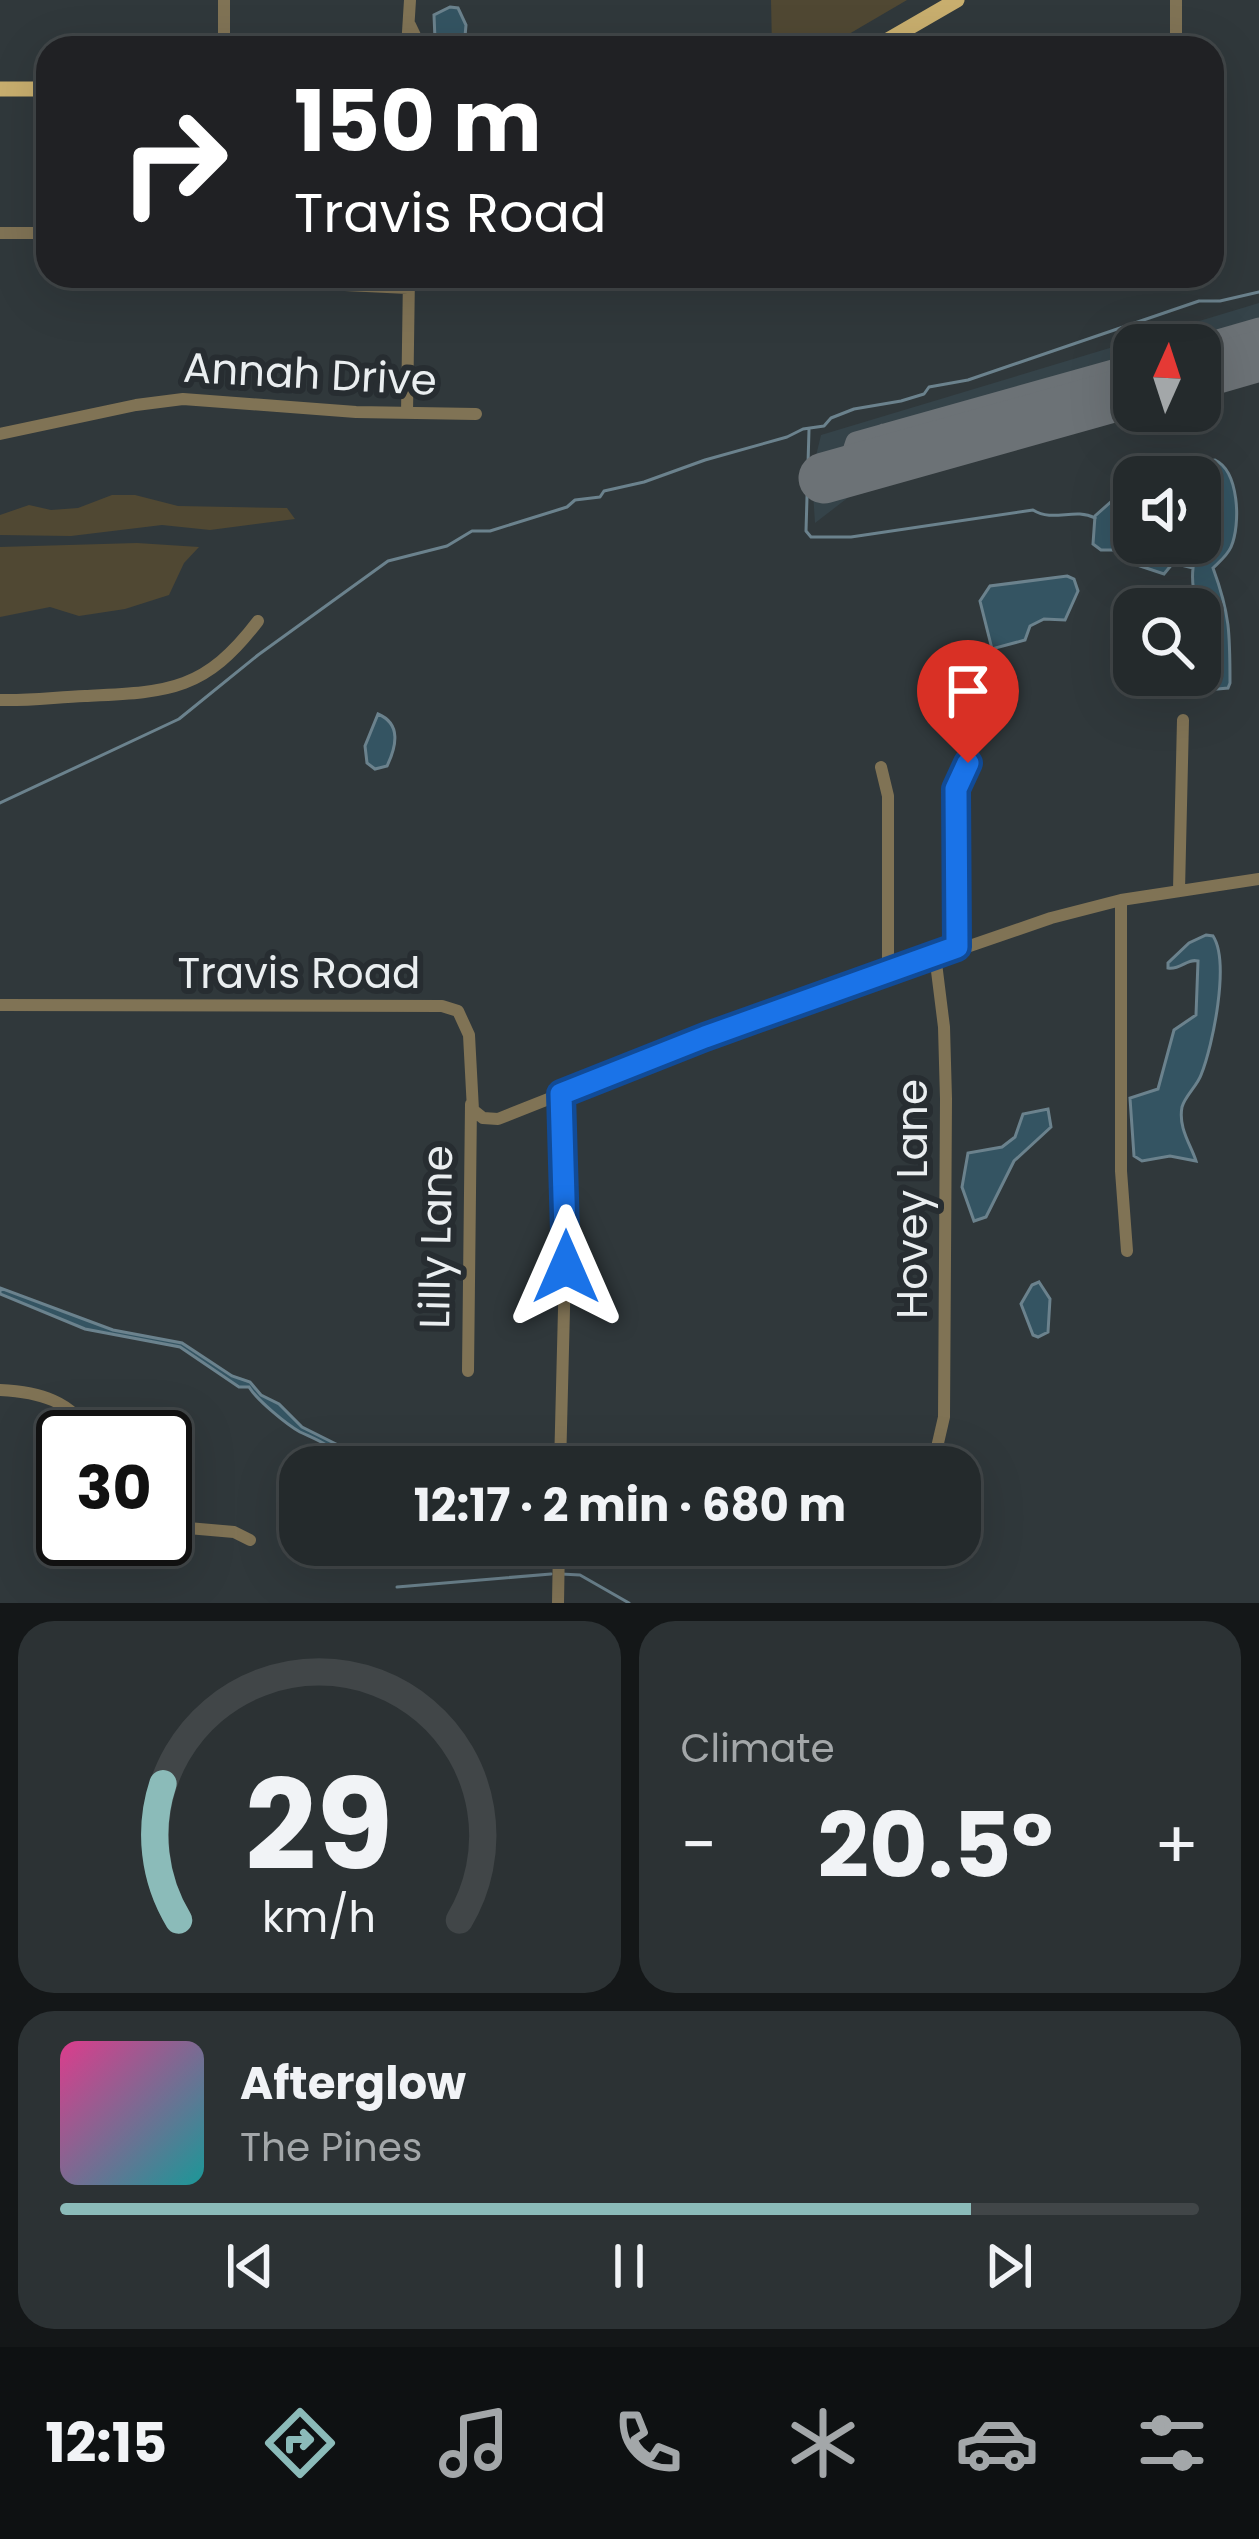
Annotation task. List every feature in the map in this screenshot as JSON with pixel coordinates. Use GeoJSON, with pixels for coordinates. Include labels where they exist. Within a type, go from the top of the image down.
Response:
{"type":"FeatureCollection","features":[{"type":"Feature","properties":{"kind":"main road"},"geometry":{"type":"LineString","coordinates":[[895,36],[957,0]]}},
{"type":"Feature","properties":{"kind":"main road"},"geometry":{"type":"LineString","coordinates":[[0,89],[36,88]]}},
{"type":"Feature","properties":{"kind":"street"},"geometry":{"type":"LineString","coordinates":[[224,0],[224,36]]}},
{"type":"Feature","properties":{"kind":"street"},"geometry":{"type":"LineString","coordinates":[[408,36],[410,0]]}},
{"type":"Feature","properties":{"kind":"street"},"geometry":{"type":"LineString","coordinates":[[1176,0],[1176,36]]}},
{"type":"Feature","properties":{"kind":"street"},"geometry":{"type":"LineString","coordinates":[[410,24],[416,36]]}},
{"type":"Feature","properties":{"kind":"street"},"geometry":{"type":"LineString","coordinates":[[0,233],[36,233]]}},
{"type":"Feature","properties":{"kind":"street"},"geometry":{"type":"LineString","coordinates":[[407,413],[408,288]]}},
{"type":"Feature","properties":{"kind":"street","name":"Annah Drive"},"geometry":{"type":"LineString","coordinates":[[0,434],[183,399],[476,414]]}},
{"type":"Feature","properties":{"kind":"street"},"geometry":{"type":"LineString","coordinates":[[0,700],[178,688],[239,646],[258,621]]}},
{"type":"Feature","properties":{"kind":"street"},"geometry":{"type":"LineString","coordinates":[[1179,890],[1183,721]]}},
{"type":"Feature","properties":{"kind":"street"},"geometry":{"type":"LineString","coordinates":[[957,947],[956,789],[968,763]]}},
{"type":"Feature","properties":{"kind":"street"},"geometry":{"type":"LineString","coordinates":[[881,767],[888,796],[888,961],[892,970]]}},
{"type":"Feature","properties":{"kind":"street"},"geometry":{"type":"LineString","coordinates":[[471,1103],[477,1115],[498,1119],[957,947],[1121,900],[1259,879]]}},
{"type":"Feature","properties":{"kind":"street"},"geometry":{"type":"LineString","coordinates":[[1121,900],[1121,1171],[1127,1251]]}},
{"type":"Feature","properties":{"kind":"street","name":"Hovey Lane"},"geometry":{"type":"LineString","coordinates":[[935,956],[946,1100],[944,1418],[938,1443]]}},
{"type":"Feature","properties":{"kind":"street","name":"Travis Road"},"geometry":{"type":"LineString","coordinates":[[0,1005],[442,1006],[458,1011],[467,1027],[471,1103]]}},
{"type":"Feature","properties":{"kind":"street"},"geometry":{"type":"LineString","coordinates":[[561,1094],[567,1191],[561,1446]]}},
{"type":"Feature","properties":{"kind":"street","name":"Lilly Lane"},"geometry":{"type":"LineString","coordinates":[[468,1372],[471,1103]]}},
{"type":"Feature","properties":{"kind":"street"},"geometry":{"type":"LineString","coordinates":[[0,1390],[32,1391],[71,1410]]}},
{"type":"Feature","properties":{"kind":"street"},"geometry":{"type":"LineString","coordinates":[[192,1528],[234,1532],[250,1540]]}},
{"type":"Feature","properties":{"kind":"street"},"geometry":{"type":"LineString","coordinates":[[558,1603],[559,1566]]}},
{"type":"Feature","properties":{"kind":"shaded area"},"geometry":{"type":"Polygon","coordinates":[[[771,0],[907,0],[846,36],[772,36],[771,0]]]}},
{"type":"Feature","properties":{"kind":"shaded area"},"geometry":{"type":"Polygon","coordinates":[[[1259,303],[1259,378],[1221,389],[1221,324],[1189,324],[1259,303]]]}},
{"type":"Feature","properties":{"kind":"shaded area"},"geometry":{"type":"Polygon","coordinates":[[[1113,347],[1113,419],[854,493],[815,523],[811,463],[821,435],[1113,347]]]}},
{"type":"Feature","properties":{"kind":"shaded area"},"geometry":{"type":"Polygon","coordinates":[[[112,495],[135,495],[178,506],[287,508],[295,519],[210,530],[162,525],[71,536],[0,535],[0,515],[29,505],[51,510],[78,508],[112,495]]]}},
{"type":"Feature","properties":{"kind":"shaded area"},"geometry":{"type":"Polygon","coordinates":[[[137,543],[199,547],[184,563],[169,595],[125,609],[79,616],[50,607],[0,617],[0,547],[137,543]]]}},
{"type":"Feature","properties":{"kind":"water"},"geometry":{"type":"Polygon","coordinates":[[[458,8],[466,25],[465,36],[435,36],[434,15],[458,8]]]}},
{"type":"Feature","properties":{"kind":"water"},"geometry":{"type":"Polygon","coordinates":[[[1221,464],[1233,486],[1237,512],[1234,537],[1221,560],[1221,464]]]}},
{"type":"Feature","properties":{"kind":"water"},"geometry":{"type":"Polygon","coordinates":[[[1113,500],[1113,550],[1093,544],[1095,516],[1113,500]]]}},
{"type":"Feature","properties":{"kind":"water"},"geometry":{"type":"Polygon","coordinates":[[[1134,564],[1172,564],[1164,574],[1134,564]]]}},
{"type":"Feature","properties":{"kind":"water"},"geometry":{"type":"Polygon","coordinates":[[[1177,564],[1217,564],[1213,568],[1220,588],[1194,588],[1193,568],[1177,564]]]}},
{"type":"Feature","properties":{"kind":"water"},"geometry":{"type":"Polygon","coordinates":[[[1074,579],[1078,591],[1065,620],[1044,619],[1030,626],[1025,640],[992,649],[980,601],[990,586],[1074,579]]]}},
{"type":"Feature","properties":{"kind":"water"},"geometry":{"type":"Polygon","coordinates":[[[1221,592],[1228,624],[1228,688],[1221,689],[1221,592]]]}},
{"type":"Feature","properties":{"kind":"water"},"geometry":{"type":"Polygon","coordinates":[[[378,714],[391,724],[395,737],[387,766],[375,769],[367,763],[365,746],[378,714]]]}},
{"type":"Feature","properties":{"kind":"water"},"geometry":{"type":"Polygon","coordinates":[[[1213,936],[1218,948],[1218,1004],[1206,1061],[1181,1115],[1196,1161],[1170,1156],[1142,1161],[1134,1156],[1130,1098],[1158,1089],[1174,1030],[1196,1015],[1198,961],[1173,968],[1168,963],[1189,943],[1213,936]]]}},
{"type":"Feature","properties":{"kind":"water"},"geometry":{"type":"Polygon","coordinates":[[[1048,1109],[1051,1127],[1014,1161],[986,1217],[974,1221],[962,1187],[968,1153],[1002,1147],[1015,1137],[1023,1114],[1048,1109]]]}},
{"type":"Feature","properties":{"kind":"water"},"geometry":{"type":"Polygon","coordinates":[[[1039,1282],[1050,1299],[1048,1332],[1038,1337],[1021,1304],[1039,1282]]]}},
{"type":"Feature","properties":{"kind":"water"},"geometry":{"type":"Polygon","coordinates":[[[0,1288],[113,1330],[182,1343],[232,1376],[250,1382],[302,1427],[340,1446],[327,1446],[300,1432],[249,1387],[239,1387],[180,1347],[85,1329],[0,1294],[0,1288]]]}},
{"type":"Feature","properties":{"kind":"waterway"},"geometry":{"type":"LineString","coordinates":[[0,803],[179,719],[388,561],[447,546],[472,531],[490,531],[567,507],[575,500],[600,497],[604,491],[824,426],[854,409],[901,401],[924,394],[929,387],[968,380],[1199,301],[1259,292]]}},
{"type":"Feature","properties":{"kind":"waterway"},"geometry":{"type":"LineString","coordinates":[[809,430],[806,531],[811,537],[851,537],[1033,510],[1095,518]]}},
{"type":"Feature","properties":{"kind":"waterway"},"geometry":{"type":"LineString","coordinates":[[397,1587],[551,1574]]}},
{"type":"Feature","properties":{"kind":"waterway"},"geometry":{"type":"LineString","coordinates":[[561,1574],[580,1575],[629,1603]]}},
{"type":"Feature","properties":{"kind":"taxiway"},"geometry":{"type":"LineString","coordinates":[[1221,339],[1259,328]]}},
{"type":"Feature","properties":{"kind":"taxiway"},"geometry":{"type":"LineString","coordinates":[[855,470],[856,442],[1113,370]]}},
{"type":"Feature","properties":{"kind":"taxiway"},"geometry":{"type":"LineString","coordinates":[[884,434],[891,460]]}},
{"type":"Feature","properties":{"kind":"runway"},"geometry":{"type":"LineString","coordinates":[[1221,367],[1259,356]]}},
{"type":"Feature","properties":{"kind":"runway"},"geometry":{"type":"LineString","coordinates":[[824,478],[1113,397]]}},
{"type":"Feature","properties":{"kind":"route"},"geometry":{"type":"LineString","coordinates":[[566,1267],[561,1094],[957,947],[956,789],[968,763]]}}]}
